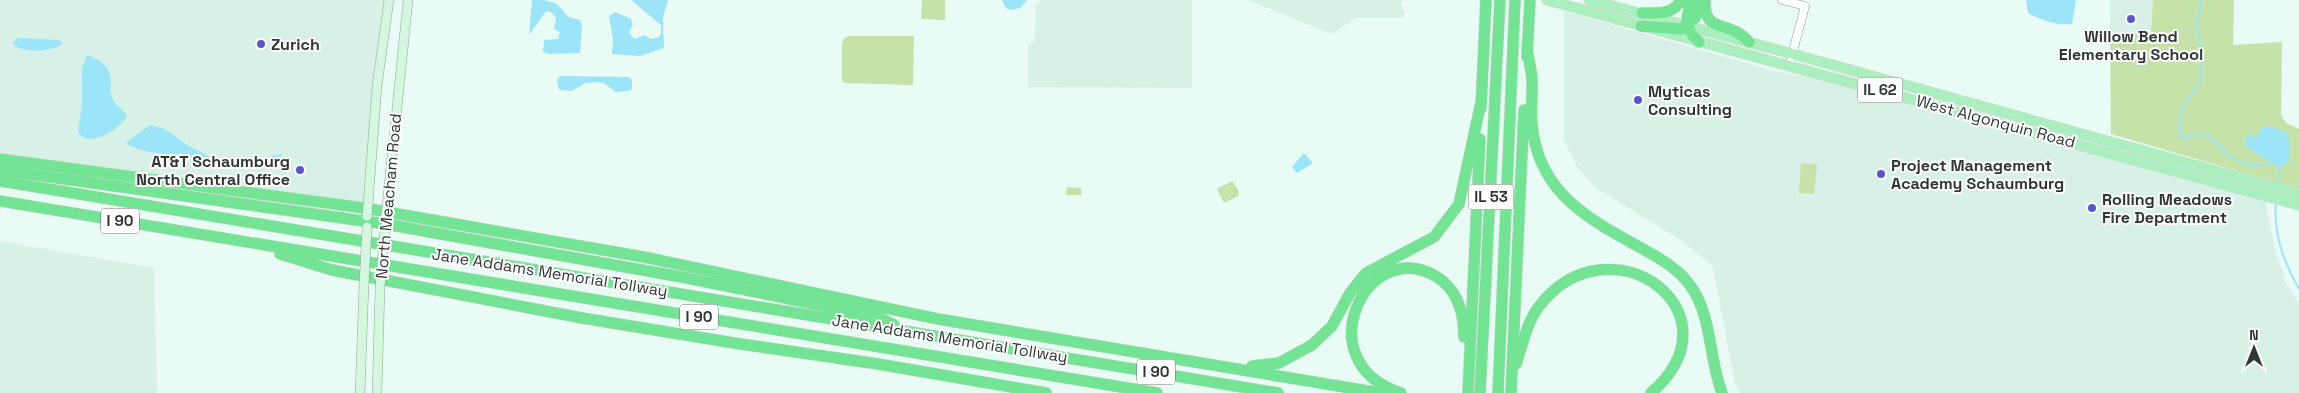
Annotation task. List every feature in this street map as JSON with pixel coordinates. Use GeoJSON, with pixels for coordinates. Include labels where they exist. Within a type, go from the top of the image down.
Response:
{"type":"FeatureCollection","features":[{"type":"Feature","properties":{"kind":"highway","name":"IL 53"},"geometry":{"type":"LineString","coordinates":[[1468,390],[1486,0]]}},
{"type":"Feature","properties":{"kind":"highway"},"geometry":{"type":"LineString","coordinates":[[1642,13],[1667,12],[1675,8],[1681,0]]}},
{"type":"Feature","properties":{"kind":"highway"},"geometry":{"type":"LineString","coordinates":[[1691,0],[1686,19],[1687,25],[1690,34],[1699,42]]}},
{"type":"Feature","properties":{"kind":"highway"},"geometry":{"type":"LineString","coordinates":[[1641,26],[1681,29],[1695,18],[1704,0]]}},
{"type":"Feature","properties":{"kind":"highway"},"geometry":{"type":"LineString","coordinates":[[1704,0],[1706,11],[1711,21],[1719,27],[1739,33],[1749,42]]}},
{"type":"Feature","properties":{"kind":"highway","name":"IL 53"},"geometry":{"type":"LineString","coordinates":[[1480,393],[1500,1]]}},
{"type":"Feature","properties":{"kind":"highway","name":"IL 53"},"geometry":{"type":"LineString","coordinates":[[1498,393],[1515,3]]}},
{"type":"Feature","properties":{"kind":"highway","name":"IL 53"},"geometry":{"type":"LineString","coordinates":[[1512,374],[1529,5]]}},
{"type":"Feature","properties":{"kind":"highway"},"geometry":{"type":"LineString","coordinates":[[1527,49],[1532,79],[1533,133],[1546,172],[1558,191],[1578,210],[1603,227],[1666,262],[1686,280],[1703,312],[1722,393]]}},
{"type":"Feature","properties":{"kind":"highway"},"geometry":{"type":"LineString","coordinates":[[1139,353],[1187,354],[1261,366],[1290,358],[1312,345],[1332,326],[1350,294],[1366,273],[1434,237],[1459,204],[1481,102]]}},
{"type":"Feature","properties":{"kind":"highway"},"geometry":{"type":"LineString","coordinates":[[0,159],[364,208],[649,258],[929,317],[1380,393]]}},
{"type":"Feature","properties":{"kind":"highway"},"geometry":{"type":"LineString","coordinates":[[0,170],[385,224],[687,278],[878,318],[906,331]]}},
{"type":"Feature","properties":{"kind":"highway","name":"Jane Addams Memorial Tollway"},"geometry":{"type":"LineString","coordinates":[[0,181],[1278,393]]}},
{"type":"Feature","properties":{"kind":"highway","name":"Jane Addams Memorial Tollway"},"geometry":{"type":"LineString","coordinates":[[0,201],[1157,393]]}},
{"type":"Feature","properties":{"kind":"highway"},"geometry":{"type":"LineString","coordinates":[[240,242],[332,270],[582,318],[878,364],[1046,393]]}},
{"type":"Feature","properties":{"kind":"highway"},"geometry":{"type":"LineString","coordinates":[[1400,393],[1382,386],[1363,369],[1355,352],[1351,332],[1353,315],[1361,296],[1383,276],[1402,269],[1417,269],[1432,274],[1446,284],[1455,296],[1461,309],[1463,323],[1463,370],[1468,390]]}},
{"type":"Feature","properties":{"kind":"highway"},"geometry":{"type":"LineString","coordinates":[[1511,393],[1512,374],[1528,327],[1537,310],[1550,294],[1562,284],[1582,274],[1601,270],[1624,271],[1644,276],[1657,284],[1672,300],[1681,320],[1684,336],[1680,357],[1670,375],[1651,393]]}},
{"type":"Feature","properties":{"kind":"highway"},"geometry":{"type":"LineString","coordinates":[[878,364],[1014,393]]}},
{"type":"Feature","properties":{"kind":"main road","name":"North Meacham Road"},"geometry":{"type":"LineString","coordinates":[[360,393],[368,204],[377,86],[389,0]]}},
{"type":"Feature","properties":{"kind":"main road","name":"North Meacham Road"},"geometry":{"type":"LineString","coordinates":[[377,393],[380,288],[385,224],[408,0]]}},
{"type":"Feature","properties":{"kind":"main road","name":"West Algonquin Road"},"geometry":{"type":"LineString","coordinates":[[1547,0],[1789,66],[2272,192],[2288,196],[2299,194]]}},
{"type":"Feature","properties":{"kind":"main road","name":"West Algonquin Road"},"geometry":{"type":"LineString","coordinates":[[1589,0],[1793,54],[2272,192]]}},
{"type":"Feature","properties":{"kind":"main road","name":"West Algonquin Road"},"geometry":{"type":"LineString","coordinates":[[2288,196],[2299,205]]}},
{"type":"Feature","properties":{"kind":"street"},"geometry":{"type":"LineString","coordinates":[[1782,0],[1805,6],[1789,66]]}},
{"type":"Feature","properties":{"kind":"shaded area"},"geometry":{"type":"Polygon","coordinates":[[[0,0],[389,0],[372,204],[0,163],[0,0]]]}},
{"type":"Feature","properties":{"kind":"shaded area"},"geometry":{"type":"Polygon","coordinates":[[[1040,0],[1192,0],[1192,88],[1028,87],[1028,46],[1035,41],[1036,3],[1040,3],[1040,0]]]}},
{"type":"Feature","properties":{"kind":"shaded area"},"geometry":{"type":"Polygon","coordinates":[[[1248,0],[1402,0],[1401,6],[1404,18],[1356,18],[1332,34],[1248,0]]]}},
{"type":"Feature","properties":{"kind":"shaded area","name":"Willow Bend Elementary School"},"geometry":{"type":"Polygon","coordinates":[[[2110,0],[2153,0],[2152,34],[2110,34],[2110,0]]]}},
{"type":"Feature","properties":{"kind":"shaded area"},"geometry":{"type":"Polygon","coordinates":[[[1564,11],[1775,71],[1805,76],[1940,109],[2265,200],[2274,244],[2286,283],[2299,304],[2299,393],[1741,393],[1735,384],[1713,267],[1684,242],[1596,188],[1577,167],[1564,140],[1564,11]]]}},
{"type":"Feature","properties":{"kind":"shaded area"},"geometry":{"type":"Polygon","coordinates":[[[0,241],[154,268],[157,393],[0,393],[0,241]]]}},
{"type":"Feature","properties":{"kind":"green space"},"geometry":{"type":"Polygon","coordinates":[[[922,0],[945,0],[945,20],[921,19],[922,0]]]}},
{"type":"Feature","properties":{"kind":"green space"},"geometry":{"type":"Polygon","coordinates":[[[2153,0],[2234,0],[2233,45],[2282,42],[2281,115],[2286,123],[2299,129],[2299,189],[2111,134],[2110,34],[2151,34],[2153,0]]]}},
{"type":"Feature","properties":{"kind":"green space"},"geometry":{"type":"Polygon","coordinates":[[[848,36],[914,36],[913,85],[844,83],[842,80],[842,44],[848,36]]]}},
{"type":"Feature","properties":{"kind":"green space"},"geometry":{"type":"Polygon","coordinates":[[[1801,163],[1817,165],[1814,194],[1799,193],[1801,163]]]}},
{"type":"Feature","properties":{"kind":"green space"},"geometry":{"type":"Polygon","coordinates":[[[1232,181],[1239,191],[1238,196],[1224,203],[1217,189],[1232,181]]]}},
{"type":"Feature","properties":{"kind":"green space"},"geometry":{"type":"Polygon","coordinates":[[[1067,187],[1081,188],[1081,195],[1066,195],[1067,187]]]}},
{"type":"Feature","properties":{"kind":"water"},"geometry":{"type":"Polygon","coordinates":[[[532,0],[544,0],[557,4],[569,17],[580,20],[582,26],[580,53],[549,54],[543,52],[544,40],[558,39],[560,32],[554,29],[556,18],[551,12],[546,11],[529,35],[532,0]]]}},
{"type":"Feature","properties":{"kind":"water"},"geometry":{"type":"Polygon","coordinates":[[[631,0],[668,0],[663,17],[664,48],[640,56],[612,54],[613,39],[609,16],[615,12],[631,19],[633,25],[629,32],[634,39],[645,35],[651,39],[659,37],[661,33],[661,25],[631,0]]]}},
{"type":"Feature","properties":{"kind":"water"},"geometry":{"type":"Polygon","coordinates":[[[1002,0],[1027,0],[1020,8],[1010,10],[1005,7],[1002,0]]]}},
{"type":"Feature","properties":{"kind":"water"},"geometry":{"type":"Polygon","coordinates":[[[2026,0],[2076,0],[2072,24],[2055,23],[2033,16],[2028,13],[2026,0]]]}},
{"type":"Feature","properties":{"kind":"water"},"geometry":{"type":"Polygon","coordinates":[[[18,38],[60,40],[62,44],[52,49],[31,50],[18,48],[14,45],[13,42],[18,38]]]}},
{"type":"Feature","properties":{"kind":"water"},"geometry":{"type":"Polygon","coordinates":[[[87,55],[97,59],[107,68],[111,77],[112,98],[127,116],[112,131],[97,138],[89,139],[83,137],[78,132],[82,104],[82,68],[87,55]]]}},
{"type":"Feature","properties":{"kind":"water"},"geometry":{"type":"Polygon","coordinates":[[[560,76],[629,77],[632,80],[632,89],[615,92],[606,84],[600,82],[585,83],[572,91],[559,90],[557,80],[560,76]]]}},
{"type":"Feature","properties":{"kind":"water"},"geometry":{"type":"Polygon","coordinates":[[[150,125],[165,129],[187,145],[218,161],[145,151],[134,148],[126,143],[150,125]]]}},
{"type":"Feature","properties":{"kind":"water"},"geometry":{"type":"Polygon","coordinates":[[[2269,126],[2286,132],[2289,139],[2290,160],[2280,168],[2245,145],[2246,136],[2257,137],[2260,129],[2269,126]]]}},
{"type":"Feature","properties":{"kind":"water"},"geometry":{"type":"Polygon","coordinates":[[[1304,153],[1313,163],[1297,173],[1292,167],[1304,153]]]}},
{"type":"Feature","properties":{"kind":"waterway"},"geometry":{"type":"LineString","coordinates":[[2202,0],[2196,26],[2201,45],[2202,74],[2200,83],[2181,109],[2179,131],[2182,138],[2199,134],[2208,136],[2230,157],[2248,164],[2261,165],[2273,162],[2280,168],[2278,185]]}},
{"type":"Feature","properties":{"kind":"waterway"},"geometry":{"type":"LineString","coordinates":[[229,158],[256,161],[281,155]]}},
{"type":"Feature","properties":{"kind":"waterway"},"geometry":{"type":"LineString","coordinates":[[2276,202],[2278,236],[2284,258],[2299,289]]}},
{"type":"Feature","properties":{"kind":"place","name":"Willow Bend Elementary School"},"geometry":{"type":"Point","coordinates":[2131,19]}},
{"type":"Feature","properties":{"kind":"place","name":"Zurich"},"geometry":{"type":"Point","coordinates":[261,44]}},
{"type":"Feature","properties":{"kind":"place","name":"Myticas Consulting"},"geometry":{"type":"Point","coordinates":[1638,100]}},
{"type":"Feature","properties":{"kind":"place","name":"AT&T Schaumburg North Central Office"},"geometry":{"type":"Point","coordinates":[300,170]}},
{"type":"Feature","properties":{"kind":"place","name":"Project Management Academy Schaumburg"},"geometry":{"type":"Point","coordinates":[1881,174]}},
{"type":"Feature","properties":{"kind":"place","name":"Rolling Meadows Fire Department"},"geometry":{"type":"Point","coordinates":[2092,208]}}]}
